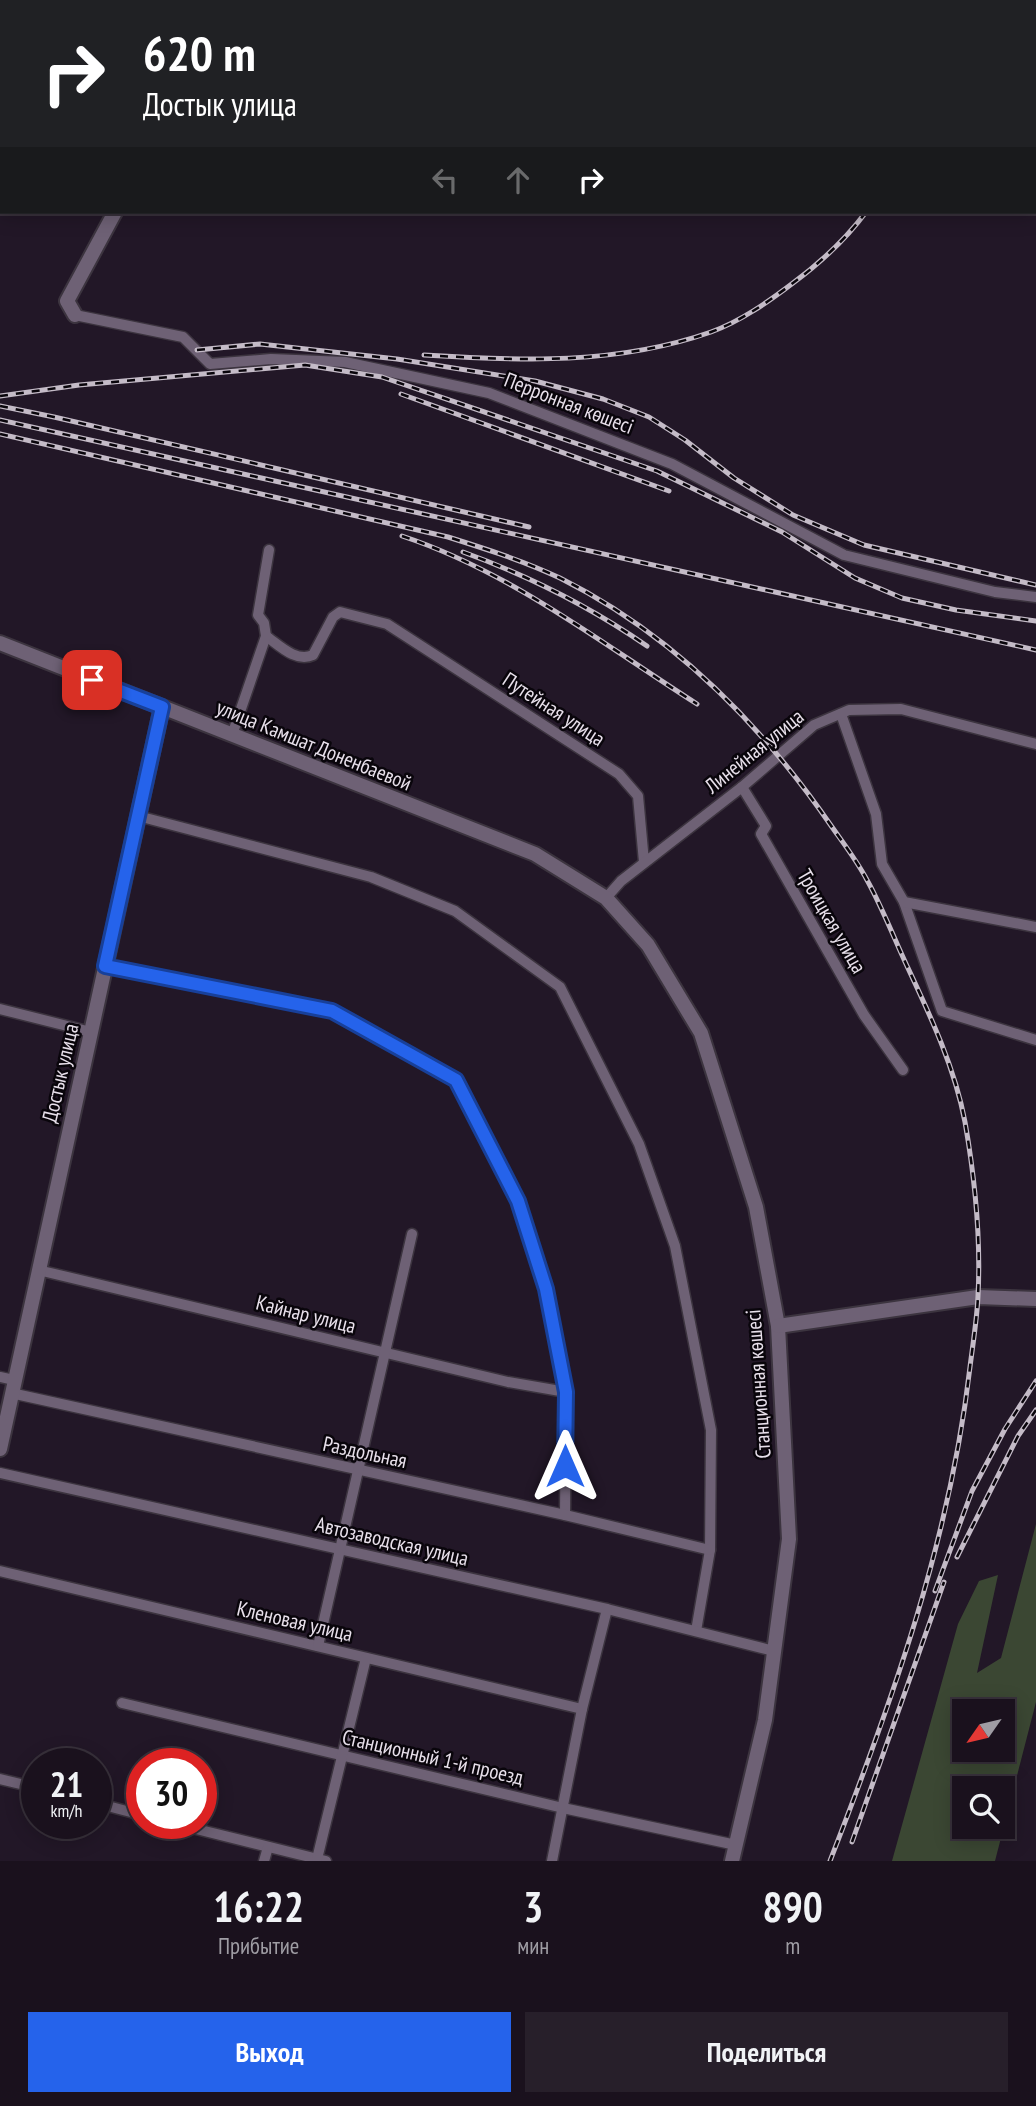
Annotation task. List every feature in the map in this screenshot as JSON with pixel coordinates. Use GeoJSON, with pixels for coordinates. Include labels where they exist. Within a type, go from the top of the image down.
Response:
{"type":"FeatureCollection","features":[{"type":"Feature","properties":{"kind":"street"},"geometry":{"type":"LineString","coordinates":[[75,315],[67,301],[114,214]]}},
{"type":"Feature","properties":{"kind":"street","name":"Перронная көшесі"},"geometry":{"type":"LineString","coordinates":[[75,315],[183,337],[210,364],[271,359],[345,362],[489,393],[673,464],[844,555],[995,592],[1036,597]]}},
{"type":"Feature","properties":{"kind":"street"},"geometry":{"type":"LineString","coordinates":[[232,735],[266,636],[264,623],[258,615],[269,550]]}},
{"type":"Feature","properties":{"kind":"street","name":"Путейная улица"},"geometry":{"type":"LineString","coordinates":[[266,636],[296,656],[308,658],[313,655],[333,617],[340,612],[387,624],[619,774],[638,796],[645,862]]}},
{"type":"Feature","properties":{"kind":"street","name":"улица Камшат Доненбаевой"},"geometry":{"type":"LineString","coordinates":[[0,643],[535,855],[606,898]]}},
{"type":"Feature","properties":{"kind":"street","name":"Достык улица"},"geometry":{"type":"LineString","coordinates":[[0,1449],[8,1383],[38,1270],[162,707]]}},
{"type":"Feature","properties":{"kind":"street","name":"Линейная улица"},"geometry":{"type":"LineString","coordinates":[[606,898],[621,881],[742,787],[814,724],[849,710],[901,709],[1036,744]]}},
{"type":"Feature","properties":{"kind":"street"},"geometry":{"type":"LineString","coordinates":[[841,714],[876,814],[882,864],[904,902],[942,1011],[1036,1040]]}},
{"type":"Feature","properties":{"kind":"street","name":"Троицкая улица"},"geometry":{"type":"LineString","coordinates":[[742,787],[766,826],[761,834],[864,1015],[903,1070]]}},
{"type":"Feature","properties":{"kind":"street"},"geometry":{"type":"LineString","coordinates":[[138,816],[371,877],[456,911],[560,987],[639,1144],[675,1246],[710,1430],[710,1550],[696,1631]]}},
{"type":"Feature","properties":{"kind":"street","name":"Станционная көшесі"},"geometry":{"type":"LineString","coordinates":[[606,898],[648,945],[701,1033],[756,1207],[778,1326],[789,1539],[765,1720],[732,1861]]}},
{"type":"Feature","properties":{"kind":"street"},"geometry":{"type":"LineString","coordinates":[[904,902],[1036,927]]}},
{"type":"Feature","properties":{"kind":"street"},"geometry":{"type":"LineString","coordinates":[[105,966],[332,1011],[456,1080],[518,1201],[546,1289],[566,1392],[565,1515]]}},
{"type":"Feature","properties":{"kind":"street"},"geometry":{"type":"LineString","coordinates":[[0,1009],[91,1032]]}},
{"type":"Feature","properties":{"kind":"street"},"geometry":{"type":"LineString","coordinates":[[318,1646],[412,1234]]}},
{"type":"Feature","properties":{"kind":"street","name":"Кайнар улица"},"geometry":{"type":"LineString","coordinates":[[38,1270],[508,1382],[566,1392]]}},
{"type":"Feature","properties":{"kind":"street"},"geometry":{"type":"LineString","coordinates":[[778,1326],[978,1297],[1036,1299]]}},
{"type":"Feature","properties":{"kind":"street","name":"Раздольная"},"geometry":{"type":"LineString","coordinates":[[8,1383],[358,1471],[565,1515],[710,1550]]}},
{"type":"Feature","properties":{"kind":"street","name":"Автозаводская улица"},"geometry":{"type":"LineString","coordinates":[[0,1473],[607,1609],[774,1651]]}},
{"type":"Feature","properties":{"kind":"street","name":"Кленовая улица"},"geometry":{"type":"LineString","coordinates":[[0,1571],[582,1709]]}},
{"type":"Feature","properties":{"kind":"street"},"geometry":{"type":"LineString","coordinates":[[552,1861],[582,1709],[607,1609]]}},
{"type":"Feature","properties":{"kind":"street"},"geometry":{"type":"LineString","coordinates":[[217,1834],[322,1860],[342,1755],[366,1658]]}},
{"type":"Feature","properties":{"kind":"street","name":"Станционный 1-й проезд"},"geometry":{"type":"LineString","coordinates":[[122,1703],[564,1808],[736,1845]]}},
{"type":"Feature","properties":{"kind":"street"},"geometry":{"type":"LineString","coordinates":[[0,1779],[21,1784]]}},
{"type":"Feature","properties":{"kind":"street"},"geometry":{"type":"LineString","coordinates":[[264,1861],[268,1847]]}},
{"type":"Feature","properties":{"kind":"green space"},"geometry":{"type":"Polygon","coordinates":[[[1036,1524],[1036,1702],[1015,1783],[1015,1776],[952,1776],[952,1839],[1001,1839],[995,1861],[892,1861],[958,1624],[979,1581],[998,1575],[977,1673],[1001,1658],[1036,1524]]]}},
{"type":"Feature","properties":{"kind":"railway"},"geometry":{"type":"LineString","coordinates":[[424,355],[497,359],[569,358],[640,350],[711,332],[754,310],[803,275],[823,259],[864,214]]}},
{"type":"Feature","properties":{"kind":"railway"},"geometry":{"type":"LineString","coordinates":[[197,350],[260,344],[397,359],[535,381],[603,399],[649,417],[685,440],[734,478],[793,515],[864,545],[1036,585]]}},
{"type":"Feature","properties":{"kind":"railway"},"geometry":{"type":"LineString","coordinates":[[0,396],[79,385],[305,365],[382,377],[657,471],[782,532],[855,578],[902,598],[956,610],[1036,621]]}},
{"type":"Feature","properties":{"kind":"railway"},"geometry":{"type":"LineString","coordinates":[[401,394],[669,491]]}},
{"type":"Feature","properties":{"kind":"railway"},"geometry":{"type":"LineString","coordinates":[[0,406],[529,527]]}},
{"type":"Feature","properties":{"kind":"railway"},"geometry":{"type":"LineString","coordinates":[[0,420],[1036,650]]}},
{"type":"Feature","properties":{"kind":"railway"},"geometry":{"type":"LineString","coordinates":[[0,434],[448,537],[560,578],[640,626],[712,685],[745,718],[805,789],[863,873],[933,1023],[961,1102],[969,1143],[976,1209],[978,1296],[961,1431],[934,1557],[897,1679],[830,1861]]}},
{"type":"Feature","properties":{"kind":"railway"},"geometry":{"type":"LineString","coordinates":[[402,536],[442,551],[518,589],[697,704]]}},
{"type":"Feature","properties":{"kind":"railway"},"geometry":{"type":"LineString","coordinates":[[463,552],[558,593],[647,646]]}},
{"type":"Feature","properties":{"kind":"railway"},"geometry":{"type":"LineString","coordinates":[[935,1591],[972,1491],[1005,1429],[1036,1381]]}},
{"type":"Feature","properties":{"kind":"railway"},"geometry":{"type":"LineString","coordinates":[[957,1557],[1018,1436],[1036,1410]]}},
{"type":"Feature","properties":{"kind":"railway"},"geometry":{"type":"LineString","coordinates":[[852,1842],[944,1582]]}},
{"type":"Feature","properties":{"kind":"route"},"geometry":{"type":"LineString","coordinates":[[92,680],[162,707],[105,966],[332,1011],[456,1080],[518,1201],[546,1289],[566,1392],[565,1466]]}}]}
